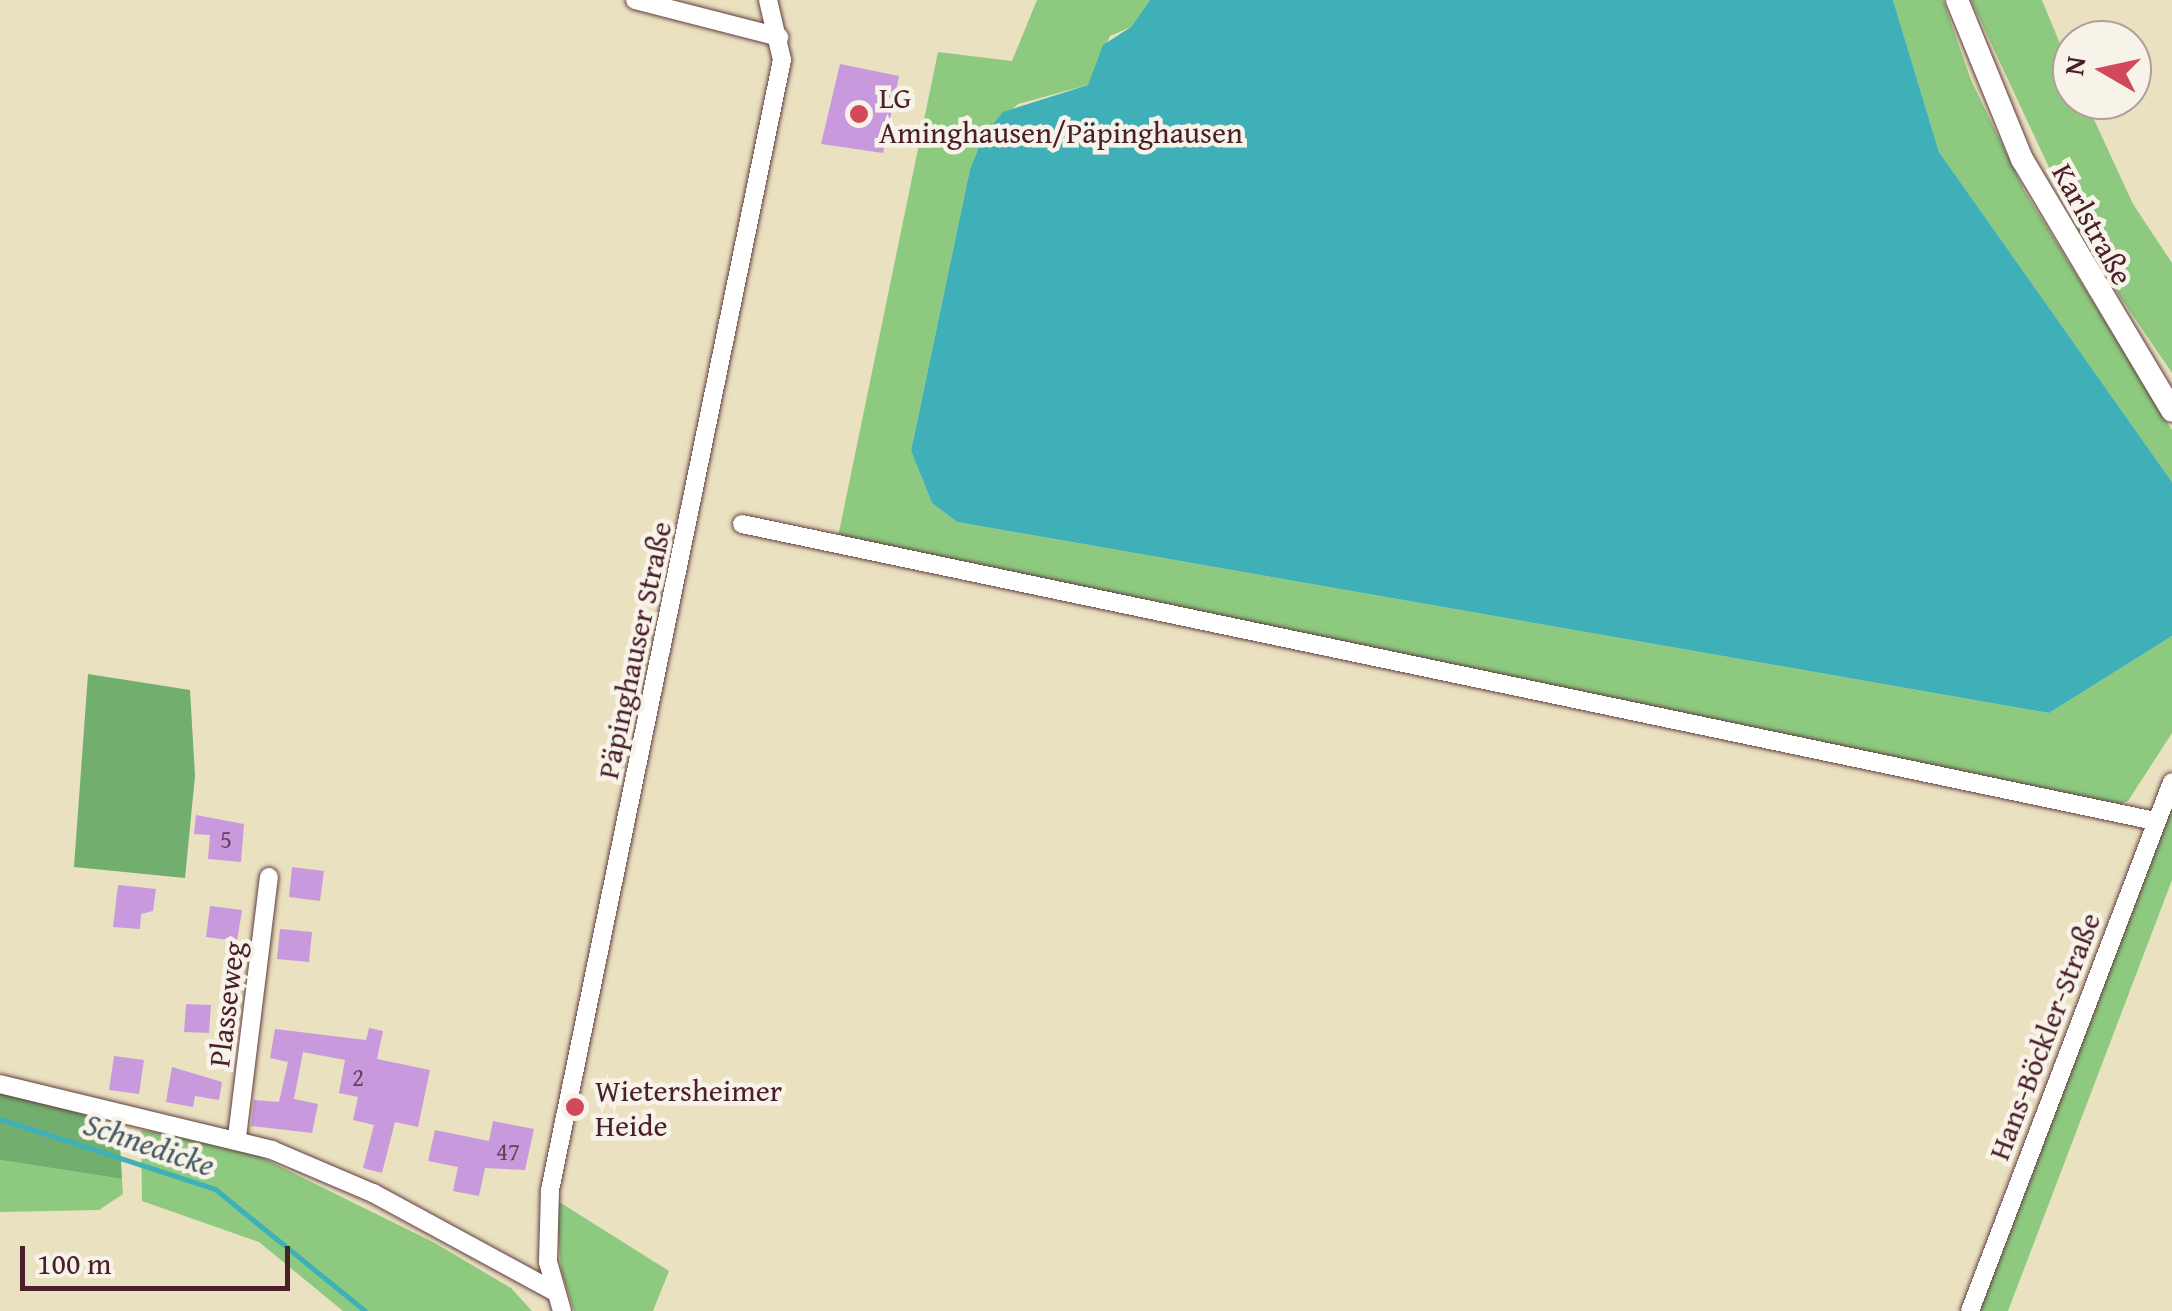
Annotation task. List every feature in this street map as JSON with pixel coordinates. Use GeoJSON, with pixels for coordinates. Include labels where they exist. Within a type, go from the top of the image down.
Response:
{"type":"FeatureCollection","features":[{"type":"Feature","properties":{"kind":"street"},"geometry":{"type":"LineString","coordinates":[[635,0],[780,37]]}},
{"type":"Feature","properties":{"kind":"street","name":"Päpinghauser Straße"},"geometry":{"type":"LineString","coordinates":[[562,1311],[555,1292],[546,1226],[556,1154],[782,60],[780,37],[768,0]]}},
{"type":"Feature","properties":{"kind":"street","name":"Karlstraße"},"geometry":{"type":"LineString","coordinates":[[1956,0],[2022,159],[2172,412]]}},
{"type":"Feature","properties":{"kind":"street"},"geometry":{"type":"LineString","coordinates":[[742,524],[2154,821]]}},
{"type":"Feature","properties":{"kind":"street","name":"Hans-Böckler-Straße"},"geometry":{"type":"LineString","coordinates":[[1970,1311],[2172,782]]}},
{"type":"Feature","properties":{"kind":"street","name":"Plasseweg"},"geometry":{"type":"LineString","coordinates":[[237,1137],[268,877]]}},
{"type":"Feature","properties":{"kind":"street"},"geometry":{"type":"LineString","coordinates":[[0,1084],[237,1137],[373,1193],[555,1292]]}},
{"type":"Feature","properties":{"kind":"green space"},"geometry":{"type":"Polygon","coordinates":[[[1037,0],[1150,0],[1131,27],[1110,36],[1088,85],[1018,104],[983,137],[970,169],[911,451],[932,503],[957,522],[2049,713],[2172,636],[2172,733],[2128,801],[2118,805],[838,537],[938,52],[1012,61],[1037,0]]]}},
{"type":"Feature","properties":{"kind":"green space"},"geometry":{"type":"Polygon","coordinates":[[[1893,0],[1943,0],[1971,80],[2024,190],[2172,430],[2172,482],[1939,152],[1893,0]]]}},
{"type":"Feature","properties":{"kind":"green space"},"geometry":{"type":"Polygon","coordinates":[[[1971,0],[2042,0],[2052,24],[2052,120],[2094,120],[2133,204],[2172,263],[2172,373],[2085,245],[1971,0]]]}},
{"type":"Feature","properties":{"kind":"green space"},"geometry":{"type":"Polygon","coordinates":[[[88,674],[190,690],[195,776],[185,878],[74,867],[88,674]]]}},
{"type":"Feature","properties":{"kind":"green space"},"geometry":{"type":"Polygon","coordinates":[[[2172,802],[2172,880],[2008,1311],[1977,1311],[2172,802]]]}},
{"type":"Feature","properties":{"kind":"green space"},"geometry":{"type":"Polygon","coordinates":[[[0,1092],[119,1124],[122,1179],[0,1160],[0,1092]]]}},
{"type":"Feature","properties":{"kind":"green space"},"geometry":{"type":"Polygon","coordinates":[[[141,1130],[234,1144],[433,1242],[511,1288],[532,1311],[343,1311],[259,1242],[142,1201],[141,1130]]]}},
{"type":"Feature","properties":{"kind":"green space"},"geometry":{"type":"Polygon","coordinates":[[[0,1160],[122,1179],[123,1194],[99,1210],[0,1212],[0,1160]]]}},
{"type":"Feature","properties":{"kind":"green space"},"geometry":{"type":"Polygon","coordinates":[[[556,1200],[669,1271],[653,1311],[574,1311],[561,1270],[556,1200]]]}},
{"type":"Feature","properties":{"kind":"water"},"geometry":{"type":"Polygon","coordinates":[[[1150,0],[1893,0],[1939,152],[2172,482],[2172,636],[2049,713],[957,522],[932,503],[911,451],[970,169],[983,137],[1003,112],[1088,85],[1103,45],[1131,27],[1150,0]]]}},
{"type":"Feature","properties":{"kind":"building","name":"LG Aminghausen/Päpinghausen"},"geometry":{"type":"Polygon","coordinates":[[[840,64],[899,76],[883,153],[821,144],[840,64]]]}},
{"type":"Feature","properties":{"kind":"building"},"geometry":{"type":"Polygon","coordinates":[[[196,815],[244,824],[241,862],[208,859],[210,835],[194,834],[196,815]]]}},
{"type":"Feature","properties":{"kind":"building"},"geometry":{"type":"Polygon","coordinates":[[[292,867],[324,871],[320,901],[289,897],[292,867]]]}},
{"type":"Feature","properties":{"kind":"building"},"geometry":{"type":"Polygon","coordinates":[[[118,885],[156,889],[153,911],[141,914],[140,929],[113,927],[118,885]]]}},
{"type":"Feature","properties":{"kind":"building"},"geometry":{"type":"Polygon","coordinates":[[[210,906],[242,910],[237,941],[206,937],[210,906]]]}},
{"type":"Feature","properties":{"kind":"building"},"geometry":{"type":"Polygon","coordinates":[[[280,929],[312,932],[309,962],[277,959],[280,929]]]}},
{"type":"Feature","properties":{"kind":"building"},"geometry":{"type":"Polygon","coordinates":[[[186,1004],[211,1005],[209,1033],[184,1032],[186,1004]]]}},
{"type":"Feature","properties":{"kind":"building"},"geometry":{"type":"Polygon","coordinates":[[[369,1028],[383,1031],[377,1059],[430,1070],[418,1127],[395,1122],[382,1173],[363,1168],[374,1125],[353,1120],[358,1097],[339,1093],[345,1060],[303,1052],[294,1099],[318,1104],[312,1133],[251,1126],[254,1100],[279,1102],[288,1062],[270,1058],[275,1029],[366,1040],[369,1028]]]}},
{"type":"Feature","properties":{"kind":"building"},"geometry":{"type":"Polygon","coordinates":[[[114,1056],[144,1060],[139,1094],[109,1090],[114,1056]]]}},
{"type":"Feature","properties":{"kind":"building"},"geometry":{"type":"Polygon","coordinates":[[[172,1067],[222,1082],[219,1100],[195,1096],[193,1107],[166,1102],[172,1067]]]}},
{"type":"Feature","properties":{"kind":"building"},"geometry":{"type":"Polygon","coordinates":[[[493,1121],[534,1129],[525,1170],[485,1168],[479,1196],[453,1191],[458,1167],[428,1161],[435,1130],[489,1141],[493,1121]]]}},
{"type":"Feature","properties":{"kind":"waterway","name":"Schnedicke"},"geometry":{"type":"LineString","coordinates":[[0,1119],[215,1189],[365,1311]]}},
{"type":"Feature","properties":{"kind":"place","name":"LG Aminghausen/Päpinghausen"},"geometry":{"type":"Point","coordinates":[859,114]}},
{"type":"Feature","properties":{"kind":"place","name":"Wietersheimer Heide"},"geometry":{"type":"Point","coordinates":[575,1107]}}]}
